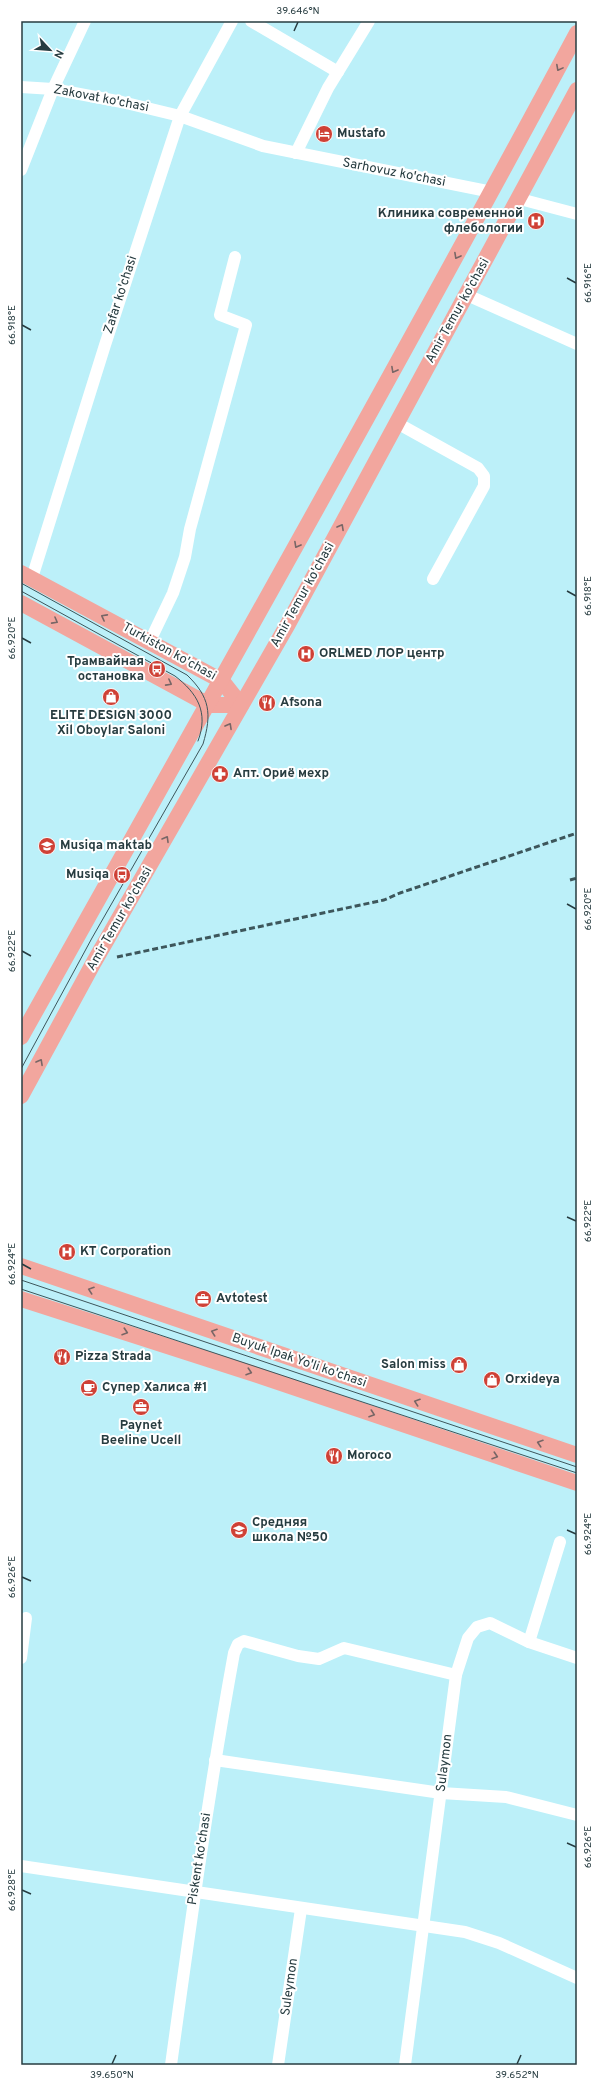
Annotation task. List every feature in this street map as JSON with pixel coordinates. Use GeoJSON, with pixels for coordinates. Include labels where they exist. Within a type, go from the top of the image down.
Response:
{"type":"FeatureCollection","features":[{"type":"Feature","properties":{"kind":"main road"},"geometry":{"type":"LineString","coordinates":[[21,1037],[209,705],[492,192],[577,33]]}},
{"type":"Feature","properties":{"kind":"main road","name":"Amir Temur ko'chasi"},"geometry":{"type":"LineString","coordinates":[[21,1096],[94,962],[288,624],[520,199],[577,90]]}},
{"type":"Feature","properties":{"kind":"main road","name":"Turkiston ko'chasi"},"geometry":{"type":"LineString","coordinates":[[26,576],[150,641],[222,681],[241,705]]}},
{"type":"Feature","properties":{"kind":"main road","name":"Turkiston ko'chasi"},"geometry":{"type":"LineString","coordinates":[[21,603],[209,705],[241,705]]}},
{"type":"Feature","properties":{"kind":"main road","name":"Buyuk Ipak Yo'li ko'chasi"},"geometry":{"type":"LineString","coordinates":[[21,1266],[577,1455]]}},
{"type":"Feature","properties":{"kind":"main road","name":"Buyuk Ipak Yo'li ko'chasi"},"geometry":{"type":"LineString","coordinates":[[21,1299],[257,1375],[577,1483]]}},
{"type":"Feature","properties":{"kind":"street"},"geometry":{"type":"LineString","coordinates":[[21,170],[53,89],[85,21]]}},
{"type":"Feature","properties":{"kind":"street","name":"Zafar ko'chasi"},"geometry":{"type":"LineString","coordinates":[[26,576],[105,345],[180,116],[232,21]]}},
{"type":"Feature","properties":{"kind":"street"},"geometry":{"type":"LineString","coordinates":[[251,21],[338,72]]}},
{"type":"Feature","properties":{"kind":"street"},"geometry":{"type":"LineString","coordinates":[[296,153],[338,72],[368,21]]}},
{"type":"Feature","properties":{"kind":"street","name":"Zakovat ko'chasi"},"geometry":{"type":"LineString","coordinates":[[21,87],[53,89],[122,102],[180,116]]}},
{"type":"Feature","properties":{"kind":"street","name":"Sarhovuz ko'chasi"},"geometry":{"type":"LineString","coordinates":[[180,116],[264,146],[492,192]]}},
{"type":"Feature","properties":{"kind":"street"},"geometry":{"type":"LineString","coordinates":[[520,199],[577,214]]}},
{"type":"Feature","properties":{"kind":"street"},"geometry":{"type":"LineString","coordinates":[[150,641],[173,593],[185,557],[190,529],[246,325],[220,315],[235,257]]}},
{"type":"Feature","properties":{"kind":"street"},"geometry":{"type":"LineString","coordinates":[[467,295],[577,344]]}},
{"type":"Feature","properties":{"kind":"street"},"geometry":{"type":"LineString","coordinates":[[397,423],[478,468],[484,476],[484,486],[433,579]]}},
{"type":"Feature","properties":{"kind":"street"},"geometry":{"type":"LineString","coordinates":[[529,1642],[560,1542]]}},
{"type":"Feature","properties":{"kind":"street"},"geometry":{"type":"LineString","coordinates":[[21,1658],[26,1618]]}},
{"type":"Feature","properties":{"kind":"street","name":"Sulaymon"},"geometry":{"type":"LineString","coordinates":[[405,2065],[456,1675],[468,1638],[477,1627],[490,1623],[529,1642],[577,1658]]}},
{"type":"Feature","properties":{"kind":"street","name":"Piskent ko'chasi"},"geometry":{"type":"LineString","coordinates":[[172,2065],[194,1892],[215,1760],[234,1653],[238,1644],[244,1641],[298,1656],[319,1659],[344,1648],[456,1675]]}},
{"type":"Feature","properties":{"kind":"street"},"geometry":{"type":"LineString","coordinates":[[215,1760],[441,1793],[506,1797],[577,1815]]}},
{"type":"Feature","properties":{"kind":"street"},"geometry":{"type":"LineString","coordinates":[[21,1866],[90,1875],[424,1928],[465,1932],[499,1943],[577,1978]]}},
{"type":"Feature","properties":{"kind":"street","name":"Suleymon"},"geometry":{"type":"LineString","coordinates":[[278,2065],[301,1909]]}},
{"type":"Feature","properties":{"kind":"tram line"},"geometry":{"type":"LineString","coordinates":[[21,583],[187,675],[195,683],[205,699],[208,715],[208,724],[203,744],[92,938],[21,1069]]}},
{"type":"Feature","properties":{"kind":"tram line"},"geometry":{"type":"LineString","coordinates":[[21,591],[175,676],[183,682],[195,696],[199,704],[202,721],[198,741]]}},
{"type":"Feature","properties":{"kind":"tram line"},"geometry":{"type":"LineString","coordinates":[[21,1280],[577,1467]]}},
{"type":"Feature","properties":{"kind":"tram line"},"geometry":{"type":"LineString","coordinates":[[21,1289],[577,1473]]}},
{"type":"Feature","properties":{"kind":"railway"},"geometry":{"type":"LineString","coordinates":[[117,957],[384,900],[400,893],[577,833]]}},
{"type":"Feature","properties":{"kind":"railway"},"geometry":{"type":"LineString","coordinates":[[570,880],[577,878]]}},
{"type":"Feature","properties":{"kind":"place","name":"Mustafo"},"geometry":{"type":"Point","coordinates":[324,134]}},
{"type":"Feature","properties":{"kind":"place","name":"Клиника современной флебологии"},"geometry":{"type":"Point","coordinates":[536,221]}},
{"type":"Feature","properties":{"kind":"place","name":"ORLMED ЛОР центр"},"geometry":{"type":"Point","coordinates":[306,654]}},
{"type":"Feature","properties":{"kind":"place","name":"Трамвайная остановка"},"geometry":{"type":"Point","coordinates":[157,669]}},
{"type":"Feature","properties":{"kind":"place","name":"ELITE DESIGN 3000 Xil Oboylar Saloni"},"geometry":{"type":"Point","coordinates":[111,697]}},
{"type":"Feature","properties":{"kind":"place","name":"Afsona"},"geometry":{"type":"Point","coordinates":[267,703]}},
{"type":"Feature","properties":{"kind":"place","name":"Апт. Ориё мехр"},"geometry":{"type":"Point","coordinates":[220,774]}},
{"type":"Feature","properties":{"kind":"place","name":"Musiqa maktab"},"geometry":{"type":"Point","coordinates":[47,846]}},
{"type":"Feature","properties":{"kind":"place","name":"Musiqa"},"geometry":{"type":"Point","coordinates":[122,875]}},
{"type":"Feature","properties":{"kind":"place","name":"KT Corporation"},"geometry":{"type":"Point","coordinates":[67,1252]}},
{"type":"Feature","properties":{"kind":"place","name":"Avtotest"},"geometry":{"type":"Point","coordinates":[203,1299]}},
{"type":"Feature","properties":{"kind":"place","name":"Pizza Strada"},"geometry":{"type":"Point","coordinates":[62,1357]}},
{"type":"Feature","properties":{"kind":"place","name":"Salon miss"},"geometry":{"type":"Point","coordinates":[459,1365]}},
{"type":"Feature","properties":{"kind":"place","name":"Orxideya"},"geometry":{"type":"Point","coordinates":[492,1380]}},
{"type":"Feature","properties":{"kind":"place","name":"Супер Халиса #1"},"geometry":{"type":"Point","coordinates":[89,1388]}},
{"type":"Feature","properties":{"kind":"place","name":"Paynet Beeline Ucell"},"geometry":{"type":"Point","coordinates":[141,1407]}},
{"type":"Feature","properties":{"kind":"place","name":"Moroco"},"geometry":{"type":"Point","coordinates":[334,1456]}},
{"type":"Feature","properties":{"kind":"place","name":"Средняя школа №50"},"geometry":{"type":"Point","coordinates":[239,1530]}}]}
